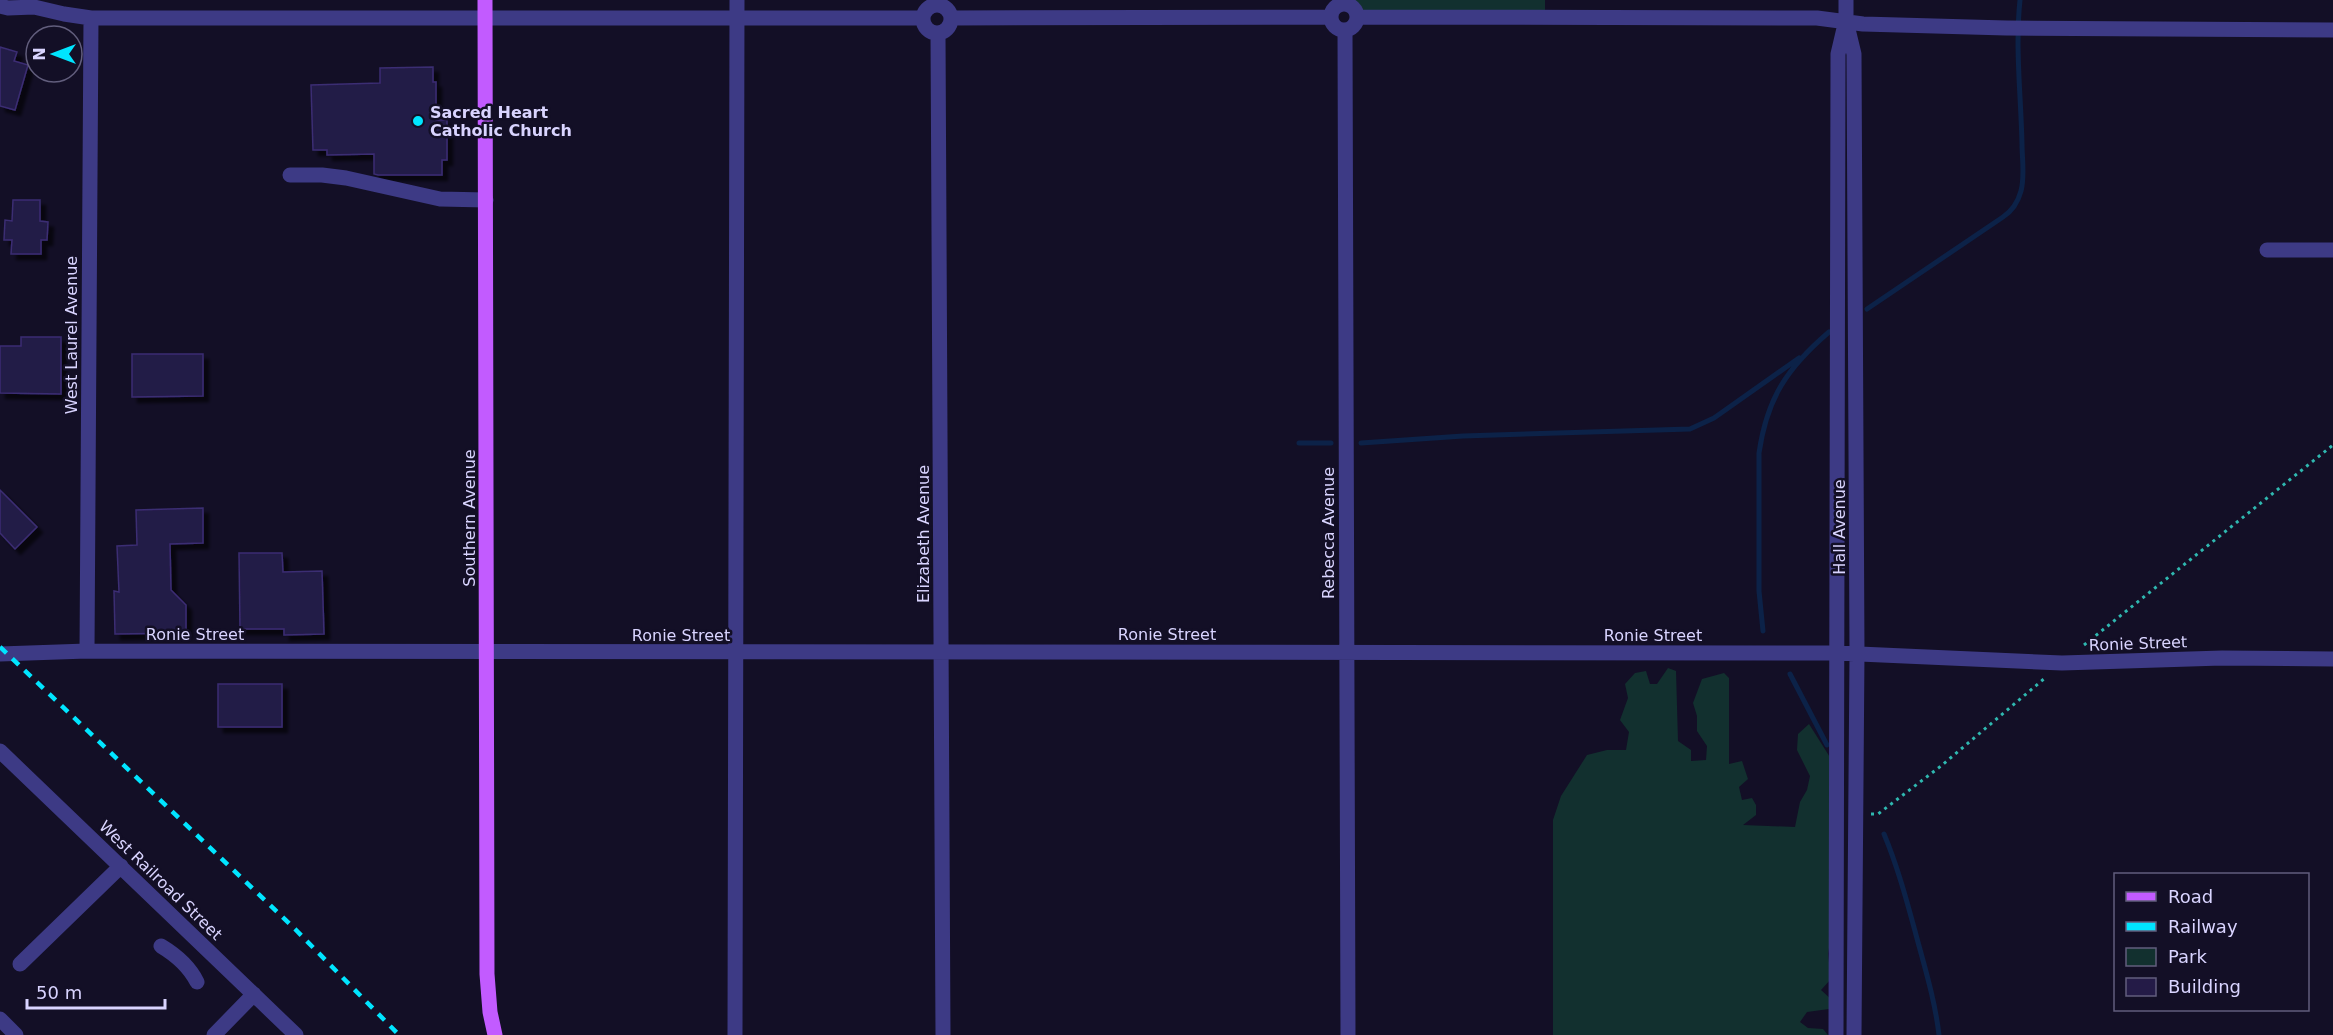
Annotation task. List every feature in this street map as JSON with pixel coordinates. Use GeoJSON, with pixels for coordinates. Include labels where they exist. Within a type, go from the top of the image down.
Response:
{"type":"FeatureCollection","features":[{"type":"Feature","properties":{"kind":"main road","name":"Southern Avenue"},"geometry":{"type":"LineString","coordinates":[[485,0],[487,974],[490,1012],[495,1035]]}},
{"type":"Feature","properties":{"kind":"street"},"geometry":{"type":"LineString","coordinates":[[19,0],[34,7]]}},
{"type":"Feature","properties":{"kind":"street"},"geometry":{"type":"LineString","coordinates":[[735,1035],[737,0]]}},
{"type":"Feature","properties":{"kind":"street","name":"Hall Avenue"},"geometry":{"type":"LineString","coordinates":[[1836,1035],[1838,54],[1846,21],[1846,0]]}},
{"type":"Feature","properties":{"kind":"street"},"geometry":{"type":"LineString","coordinates":[[938,2],[946,7],[952,18],[947,30],[938,33],[926,27],[923,18],[926,9],[938,2]]}},
{"type":"Feature","properties":{"kind":"street"},"geometry":{"type":"LineString","coordinates":[[1345,2],[1352,7],[1356,17],[1354,24],[1345,30],[1336,28],[1331,17],[1336,6],[1345,2]]}},
{"type":"Feature","properties":{"kind":"street"},"geometry":{"type":"LineString","coordinates":[[0,6],[34,7],[91,18],[485,16],[923,18]]}},
{"type":"Feature","properties":{"kind":"street"},"geometry":{"type":"LineString","coordinates":[[952,18],[1331,17]]}},
{"type":"Feature","properties":{"kind":"street"},"geometry":{"type":"LineString","coordinates":[[1356,17],[1817,18],[1863,24],[2032,29],[2333,30]]}},
{"type":"Feature","properties":{"kind":"street","name":"West Laurel Avenue"},"geometry":{"type":"LineString","coordinates":[[87,651],[91,18]]}},
{"type":"Feature","properties":{"kind":"street","name":"Hall Avenue"},"geometry":{"type":"LineString","coordinates":[[1846,21],[1854,54],[1857,653],[1854,1035]]}},
{"type":"Feature","properties":{"kind":"street","name":"Rebecca Avenue"},"geometry":{"type":"LineString","coordinates":[[1345,30],[1348,1035]]}},
{"type":"Feature","properties":{"kind":"street","name":"Elizabeth Avenue"},"geometry":{"type":"LineString","coordinates":[[938,33],[943,1035]]}},
{"type":"Feature","properties":{"kind":"street"},"geometry":{"type":"LineString","coordinates":[[290,175],[346,178],[440,199],[486,200]]}},
{"type":"Feature","properties":{"kind":"street"},"geometry":{"type":"LineString","coordinates":[[2267,250],[2333,250]]}},
{"type":"Feature","properties":{"kind":"street","name":"Ronie Street"},"geometry":{"type":"LineString","coordinates":[[0,654],[87,651],[736,653],[942,651],[1857,653],[2062,663],[2222,658],[2333,659]]}},
{"type":"Feature","properties":{"kind":"street","name":"West Railroad Street"},"geometry":{"type":"LineString","coordinates":[[0,751],[296,1035]]}},
{"type":"Feature","properties":{"kind":"street"},"geometry":{"type":"LineString","coordinates":[[20,964],[121,866]]}},
{"type":"Feature","properties":{"kind":"street"},"geometry":{"type":"LineString","coordinates":[[182,962],[201,943]]}},
{"type":"Feature","properties":{"kind":"street"},"geometry":{"type":"LineString","coordinates":[[161,946],[182,962],[197,982]]}},
{"type":"Feature","properties":{"kind":"street"},"geometry":{"type":"LineString","coordinates":[[214,1035],[254,994]]}},
{"type":"Feature","properties":{"kind":"street"},"geometry":{"type":"LineString","coordinates":[[0,1019],[16,1035]]}},
{"type":"Feature","properties":{"kind":"path"},"geometry":{"type":"LineString","coordinates":[[1856,816],[1878,814],[1941,766],[2062,663],[2333,445]]}},
{"type":"Feature","properties":{"kind":"green space"},"geometry":{"type":"Polygon","coordinates":[[[1345,0],[1545,0],[1545,16],[1356,13],[1352,7],[1345,4],[1345,0]]]}},
{"type":"Feature","properties":{"kind":"green space"},"geometry":{"type":"Polygon","coordinates":[[[1668,668],[1676,671],[1678,741],[1691,750],[1691,761],[1706,760],[1707,746],[1697,731],[1697,716],[1693,703],[1702,679],[1724,673],[1729,678],[1729,764],[1742,761],[1748,779],[1739,787],[1742,800],[1752,798],[1756,805],[1756,815],[1743,825],[1795,827],[1800,802],[1807,790],[1810,776],[1797,750],[1798,734],[1809,724],[1833,762],[1832,930],[1828,954],[1831,979],[1821,990],[1832,1000],[1829,1009],[1807,1012],[1800,1022],[1808,1028],[1823,1029],[1828,1035],[1553,1035],[1553,820],[1561,796],[1587,755],[1607,750],[1626,750],[1629,732],[1620,720],[1628,698],[1625,684],[1635,673],[1646,671],[1650,684],[1657,684],[1668,668]]]}},
{"type":"Feature","properties":{"kind":"building"},"geometry":{"type":"Polygon","coordinates":[[[0,47],[17,52],[14,61],[24,64],[24,79],[15,110],[0,106],[0,47]]]}},
{"type":"Feature","properties":{"kind":"building"},"geometry":{"type":"Polygon","coordinates":[[[433,67],[433,82],[436,82],[436,120],[447,120],[447,160],[442,160],[442,175],[378,175],[374,174],[374,154],[327,155],[327,150],[313,150],[311,85],[380,83],[380,68],[433,67]]]}},
{"type":"Feature","properties":{"kind":"building"},"geometry":{"type":"Polygon","coordinates":[[[13,200],[40,200],[40,221],[48,222],[47,240],[41,240],[41,254],[11,254],[12,240],[4,240],[5,220],[12,221],[13,200]]]}},
{"type":"Feature","properties":{"kind":"building"},"geometry":{"type":"Polygon","coordinates":[[[21,337],[61,337],[61,394],[0,393],[0,346],[21,346],[21,337]]]}},
{"type":"Feature","properties":{"kind":"building"},"geometry":{"type":"Polygon","coordinates":[[[132,354],[203,354],[203,396],[132,397],[132,354]]]}},
{"type":"Feature","properties":{"kind":"building"},"geometry":{"type":"Polygon","coordinates":[[[0,490],[37,527],[15,549],[0,533],[0,490]]]}},
{"type":"Feature","properties":{"kind":"building"},"geometry":{"type":"Polygon","coordinates":[[[203,508],[203,543],[170,544],[171,590],[186,605],[186,633],[115,634],[114,591],[119,592],[117,546],[137,545],[136,510],[203,508]]]}},
{"type":"Feature","properties":{"kind":"building"},"geometry":{"type":"Polygon","coordinates":[[[239,553],[282,553],[283,572],[322,571],[324,634],[284,635],[284,629],[240,629],[239,553]]]}},
{"type":"Feature","properties":{"kind":"building"},"geometry":{"type":"Polygon","coordinates":[[[218,684],[282,684],[282,727],[218,727],[218,684]]]}},
{"type":"Feature","properties":{"kind":"waterway"},"geometry":{"type":"LineString","coordinates":[[1867,309],[2003,217],[2018,199],[2023,173],[2018,54],[2020,0]]}},
{"type":"Feature","properties":{"kind":"waterway"},"geometry":{"type":"LineString","coordinates":[[1763,631],[1759,591],[1759,453],[1763,433],[1767,416],[1781,385],[1801,358],[1829,332]]}},
{"type":"Feature","properties":{"kind":"waterway"},"geometry":{"type":"LineString","coordinates":[[1361,443],[1463,436],[1690,429],[1714,418],[1799,358]]}},
{"type":"Feature","properties":{"kind":"waterway"},"geometry":{"type":"LineString","coordinates":[[1299,443],[1331,443]]}},
{"type":"Feature","properties":{"kind":"waterway"},"geometry":{"type":"LineString","coordinates":[[1790,674],[1827,745]]}},
{"type":"Feature","properties":{"kind":"waterway"},"geometry":{"type":"LineString","coordinates":[[1884,834],[1912,919],[1932,996],[1939,1035]]}},
{"type":"Feature","properties":{"kind":"railway"},"geometry":{"type":"LineString","coordinates":[[0,647],[295,929],[399,1035]]}},
{"type":"Feature","properties":{"kind":"place","name":"Sacred Heart Catholic Church"},"geometry":{"type":"Point","coordinates":[418,121]}}]}
